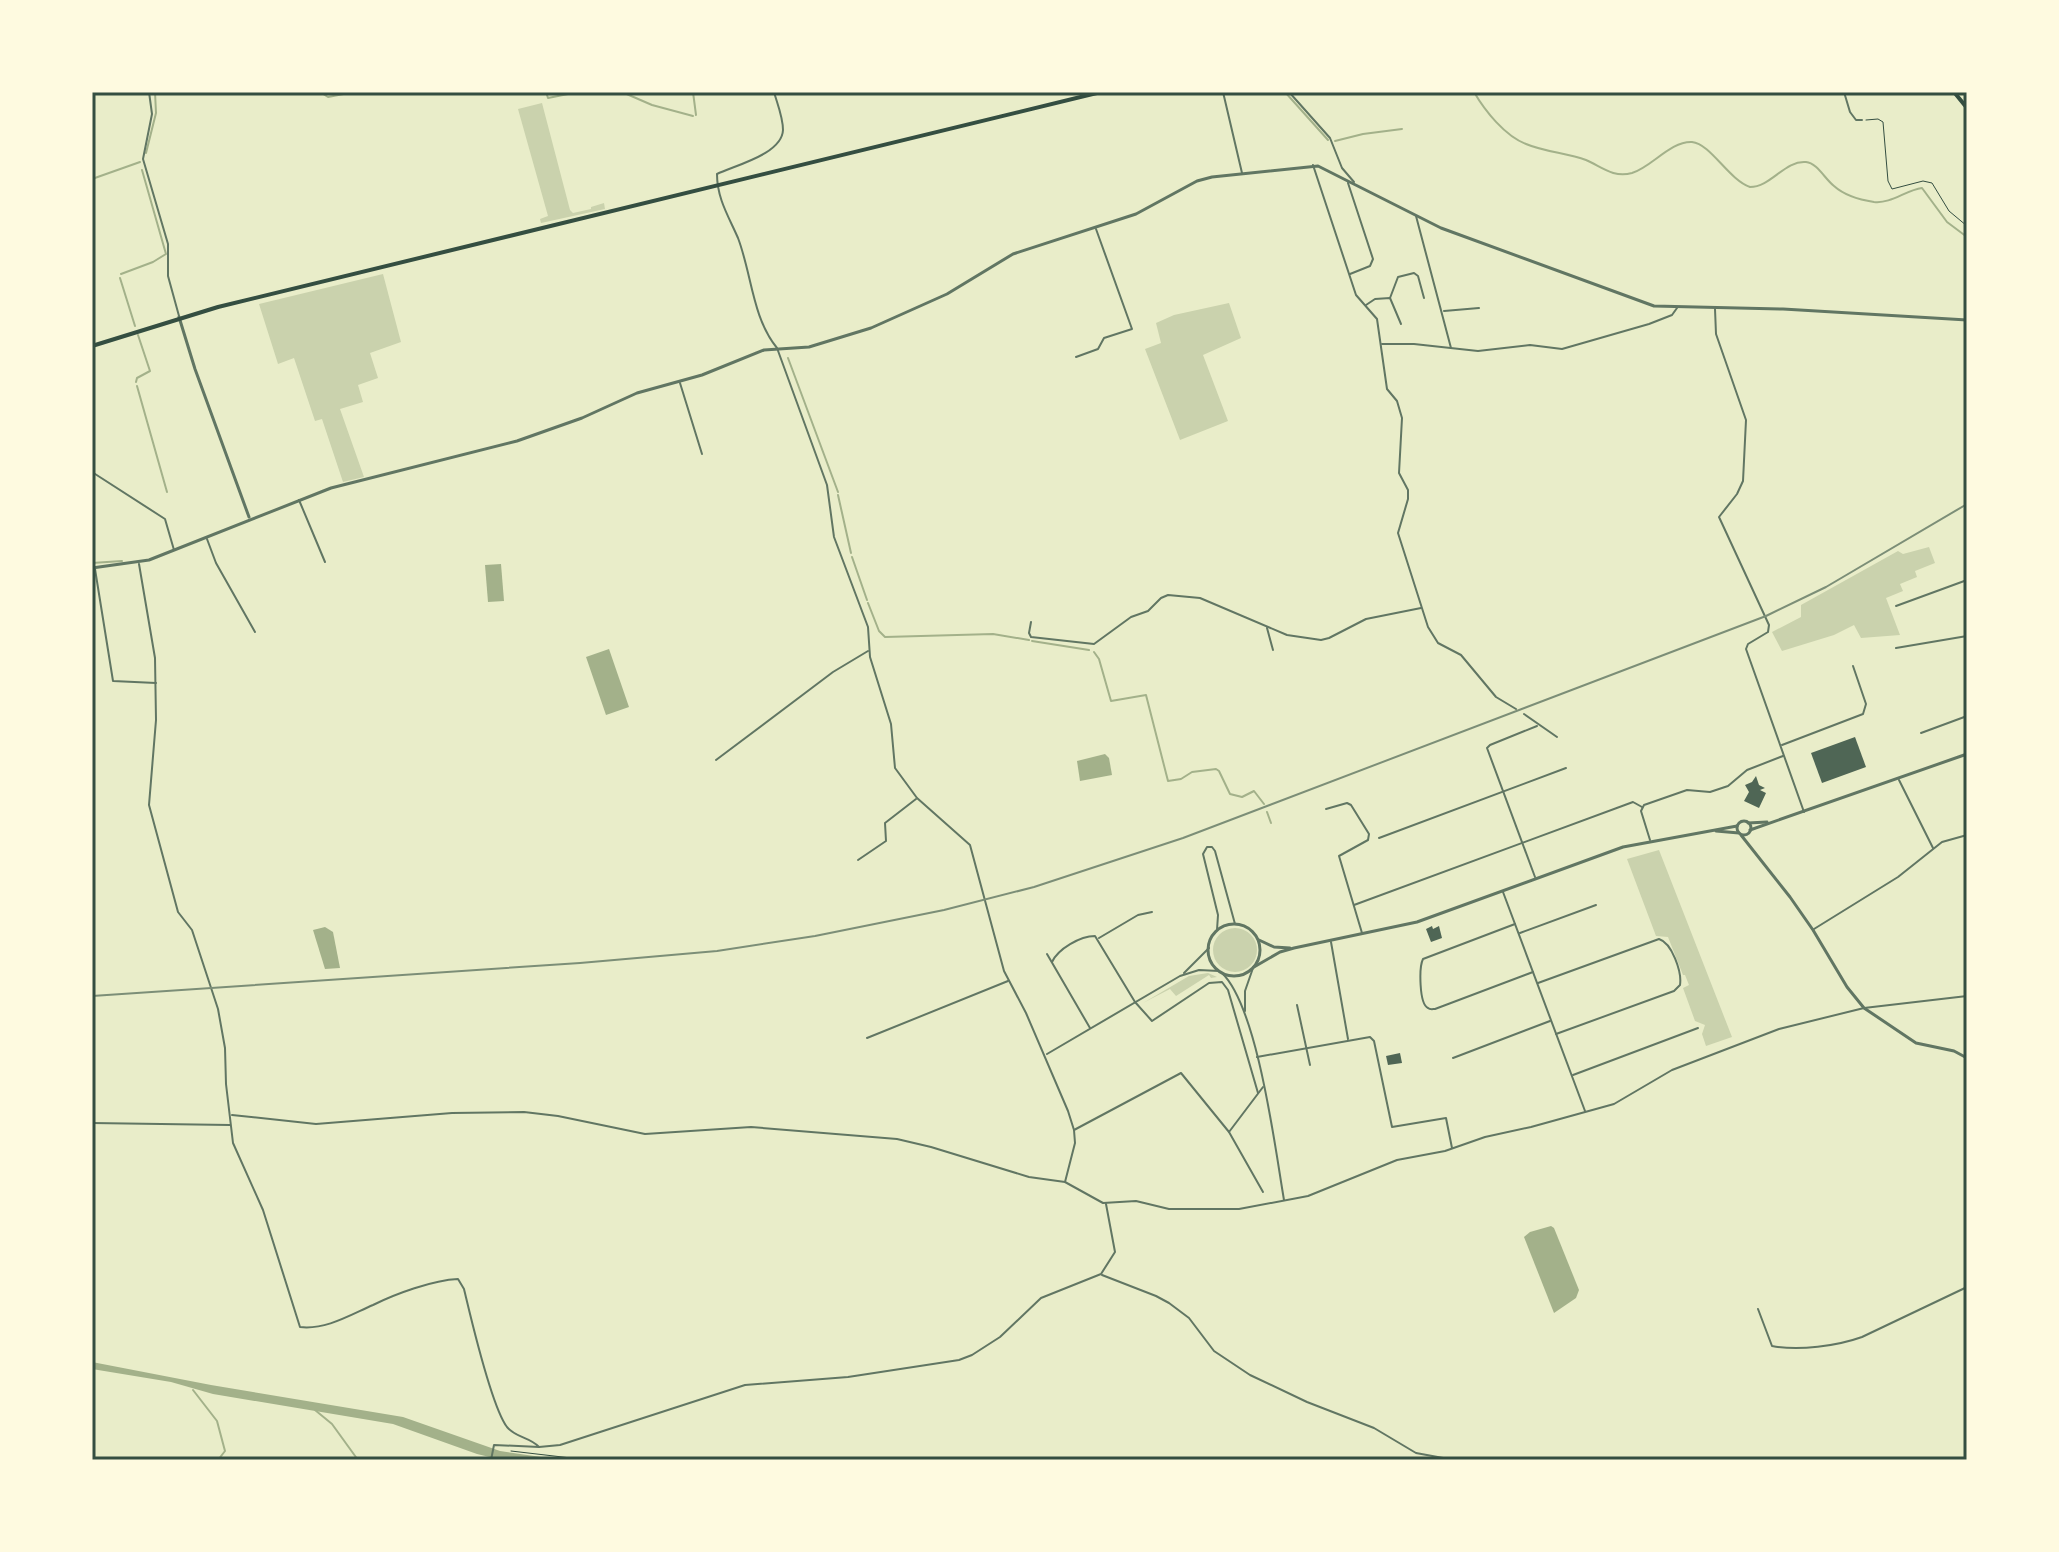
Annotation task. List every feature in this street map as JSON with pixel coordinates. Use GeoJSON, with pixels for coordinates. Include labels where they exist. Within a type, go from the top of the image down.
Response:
{"type":"FeatureCollection","features":[{"type":"Feature","properties":{"kind":"main road"},"geometry":{"type":"LineString","coordinates":[[92,346],[179,317],[1101,92]]}},
{"type":"Feature","properties":{"kind":"main road"},"geometry":{"type":"LineString","coordinates":[[1953,93],[1967,108]]}},
{"type":"Feature","properties":{"kind":"street"},"geometry":{"type":"LineString","coordinates":[[149,92],[152,114],[143,159],[168,244],[168,276],[200,384],[249,519]]}},
{"type":"Feature","properties":{"kind":"street"},"geometry":{"type":"LineString","coordinates":[[774,92],[783,127],[780,140],[771,151],[717,174],[717,185],[725,214],[739,241],[764,332],[777,348],[827,485],[834,537],[868,627],[872,665],[891,724],[895,768],[917,798],[970,845],[1004,971],[1045,1055],[1074,1130],[1074,1151],[1065,1182]]}},
{"type":"Feature","properties":{"kind":"street"},"geometry":{"type":"LineString","coordinates":[[1223,92],[1242,174]]}},
{"type":"Feature","properties":{"kind":"street"},"geometry":{"type":"LineString","coordinates":[[1289,92],[1330,138],[1342,168],[1355,183]]}},
{"type":"Feature","properties":{"kind":"street"},"geometry":{"type":"LineString","coordinates":[[1844,92],[1852,116],[1862,120]]}},
{"type":"Feature","properties":{"kind":"street"},"geometry":{"type":"LineString","coordinates":[[1313,165],[1357,297],[1377,319],[1387,389],[1397,401],[1402,418],[1399,473],[1408,490],[1408,499],[1398,533],[1422,608],[1435,640],[1461,655],[1496,697],[1516,709]]}},
{"type":"Feature","properties":{"kind":"street"},"geometry":{"type":"LineString","coordinates":[[156,683],[113,681],[93,568],[139,563],[299,499],[363,479],[517,441],[582,418],[637,393],[723,368],[764,350],[809,347],[883,324],[947,294],[1013,254],[1155,206],[1197,181],[1313,165],[1463,237],[1647,304],[1677,308],[1783,309],[1967,320]]}},
{"type":"Feature","properties":{"kind":"street"},"geometry":{"type":"LineString","coordinates":[[1347,180],[1373,259],[1370,266],[1349,274]]}},
{"type":"Feature","properties":{"kind":"street"},"geometry":{"type":"LineString","coordinates":[[1416,216],[1452,349]]}},
{"type":"Feature","properties":{"kind":"street"},"geometry":{"type":"LineString","coordinates":[[1076,357],[1098,349],[1104,338],[1132,329],[1096,228]]}},
{"type":"Feature","properties":{"kind":"street"},"geometry":{"type":"LineString","coordinates":[[1401,324],[1390,298],[1398,277],[1414,273],[1419,279],[1424,298]]}},
{"type":"Feature","properties":{"kind":"street"},"geometry":{"type":"LineString","coordinates":[[1365,306],[1375,299],[1390,298]]}},
{"type":"Feature","properties":{"kind":"street"},"geometry":{"type":"LineString","coordinates":[[1715,307],[1716,334],[1746,420],[1743,481],[1719,517],[1769,627],[1766,634],[1746,646],[1804,813]]}},
{"type":"Feature","properties":{"kind":"street"},"geometry":{"type":"LineString","coordinates":[[1442,311],[1479,308]]}},
{"type":"Feature","properties":{"kind":"street"},"geometry":{"type":"LineString","coordinates":[[1381,344],[1478,351],[1530,345],[1562,349],[1649,324],[1672,315],[1677,308]]}},
{"type":"Feature","properties":{"kind":"street"},"geometry":{"type":"LineString","coordinates":[[679,381],[702,454]]}},
{"type":"Feature","properties":{"kind":"street"},"geometry":{"type":"LineString","coordinates":[[92,472],[165,519],[174,551]]}},
{"type":"Feature","properties":{"kind":"street"},"geometry":{"type":"LineString","coordinates":[[299,499],[325,562]]}},
{"type":"Feature","properties":{"kind":"street"},"geometry":{"type":"LineString","coordinates":[[206,538],[216,563],[255,632]]}},
{"type":"Feature","properties":{"kind":"street"},"geometry":{"type":"LineString","coordinates":[[139,563],[154,642],[156,683],[149,805],[178,912],[192,930],[218,1009],[232,1115],[230,1125],[237,1154],[263,1210],[300,1327],[339,1321],[392,1297],[448,1279],[458,1279],[464,1289],[504,1422],[513,1432],[534,1441],[539,1447]]}},
{"type":"Feature","properties":{"kind":"street"},"geometry":{"type":"LineString","coordinates":[[1896,606],[1967,580]]}},
{"type":"Feature","properties":{"kind":"street"},"geometry":{"type":"LineString","coordinates":[[1031,622],[1031,637],[1094,644],[1131,617],[1150,610],[1161,598],[1173,595],[1205,599],[1291,636],[1324,640],[1366,619],[1422,608]]}},
{"type":"Feature","properties":{"kind":"street"},"geometry":{"type":"LineString","coordinates":[[1266,626],[1273,650]]}},
{"type":"Feature","properties":{"kind":"street"},"geometry":{"type":"LineString","coordinates":[[1896,648],[1967,636]]}},
{"type":"Feature","properties":{"kind":"street"},"geometry":{"type":"LineString","coordinates":[[716,760],[833,672],[869,650]]}},
{"type":"Feature","properties":{"kind":"street"},"geometry":{"type":"LineString","coordinates":[[1781,746],[1863,714],[1866,704],[1853,666]]}},
{"type":"Feature","properties":{"kind":"street"},"geometry":{"type":"LineString","coordinates":[[1524,714],[1537,726],[1557,737]]}},
{"type":"Feature","properties":{"kind":"street"},"geometry":{"type":"LineString","coordinates":[[1921,733],[1967,716]]}},
{"type":"Feature","properties":{"kind":"street"},"geometry":{"type":"LineString","coordinates":[[1535,879],[1488,749],[1489,745],[1537,726]]}},
{"type":"Feature","properties":{"kind":"street"},"geometry":{"type":"LineString","coordinates":[[1045,1055],[1180,976],[1199,970],[1238,975],[1294,948],[1417,922],[1609,851],[1737,826],[1741,822],[1771,821],[1804,813],[1967,754]]}},
{"type":"Feature","properties":{"kind":"street"},"geometry":{"type":"LineString","coordinates":[[1642,807],[1687,790],[1710,792],[1728,786],[1747,770],[1784,756]]}},
{"type":"Feature","properties":{"kind":"street"},"geometry":{"type":"LineString","coordinates":[[1379,838],[1566,768]]}},
{"type":"Feature","properties":{"kind":"street"},"geometry":{"type":"LineString","coordinates":[[1898,779],[1933,848]]}},
{"type":"Feature","properties":{"kind":"street"},"geometry":{"type":"LineString","coordinates":[[858,860],[886,841],[885,823],[917,798]]}},
{"type":"Feature","properties":{"kind":"street"},"geometry":{"type":"LineString","coordinates":[[1354,905],[1633,802],[1642,807],[1650,841]]}},
{"type":"Feature","properties":{"kind":"street"},"geometry":{"type":"LineString","coordinates":[[1326,809],[1347,803],[1351,805],[1369,834],[1368,840],[1339,854],[1362,934]]}},
{"type":"Feature","properties":{"kind":"street"},"geometry":{"type":"LineString","coordinates":[[1712,831],[1740,834],[1771,821]]}},
{"type":"Feature","properties":{"kind":"street"},"geometry":{"type":"LineString","coordinates":[[1748,823],[1751,844]]}},
{"type":"Feature","properties":{"kind":"street"},"geometry":{"type":"LineString","coordinates":[[1737,826],[1813,930],[1847,987],[1864,1008],[1911,1041],[1954,1051],[1967,1058]]}},
{"type":"Feature","properties":{"kind":"street"},"geometry":{"type":"LineString","coordinates":[[1813,930],[1898,877],[1933,848],[1950,838],[1967,835]]}},
{"type":"Feature","properties":{"kind":"street"},"geometry":{"type":"LineString","coordinates":[[1180,976],[1209,948],[1217,930],[1218,913],[1203,854],[1207,847],[1215,852],[1235,924]]}},
{"type":"Feature","properties":{"kind":"street"},"geometry":{"type":"LineString","coordinates":[[1503,890],[1586,1112]]}},
{"type":"Feature","properties":{"kind":"street"},"geometry":{"type":"LineString","coordinates":[[1519,934],[1596,905]]}},
{"type":"Feature","properties":{"kind":"street"},"geometry":{"type":"LineString","coordinates":[[1098,939],[1138,915],[1152,912]]}},
{"type":"Feature","properties":{"kind":"street"},"geometry":{"type":"LineString","coordinates":[[1217,930],[1235,924],[1250,929],[1258,940],[1260,953],[1245,991],[1245,1012]]}},
{"type":"Feature","properties":{"kind":"street"},"geometry":{"type":"LineString","coordinates":[[1515,924],[1421,961],[1424,1005],[1432,1010],[1443,1007],[1533,972]]}},
{"type":"Feature","properties":{"kind":"street"},"geometry":{"type":"LineString","coordinates":[[1052,962],[1057,953],[1093,935],[1135,1002],[1152,1021],[1209,983],[1217,981],[1225,984],[1258,1093]]}},
{"type":"Feature","properties":{"kind":"street"},"geometry":{"type":"LineString","coordinates":[[1538,983],[1659,939],[1668,943],[1681,978],[1678,988],[1670,992],[1556,1034]]}},
{"type":"Feature","properties":{"kind":"street"},"geometry":{"type":"LineString","coordinates":[[1258,940],[1274,947],[1294,948]]}},
{"type":"Feature","properties":{"kind":"street"},"geometry":{"type":"LineString","coordinates":[[1331,940],[1348,1040]]}},
{"type":"Feature","properties":{"kind":"street"},"geometry":{"type":"LineString","coordinates":[[1209,948],[1211,961],[1235,988],[1245,1012],[1264,1086],[1284,1202]]}},
{"type":"Feature","properties":{"kind":"street"},"geometry":{"type":"LineString","coordinates":[[1047,954],[1090,1028]]}},
{"type":"Feature","properties":{"kind":"street"},"geometry":{"type":"LineString","coordinates":[[867,1038],[1009,980]]}},
{"type":"Feature","properties":{"kind":"street"},"geometry":{"type":"LineString","coordinates":[[232,1115],[316,1124],[452,1113],[524,1112],[645,1134],[729,1127],[897,1139],[1029,1177],[1065,1182],[1106,1203],[1136,1201],[1166,1209],[1239,1209],[1317,1193],[1397,1160],[1452,1149],[1586,1112],[1622,1100],[1672,1070],[1759,1036],[1864,1008],[1967,996]]}},
{"type":"Feature","properties":{"kind":"street"},"geometry":{"type":"LineString","coordinates":[[1297,1005],[1310,1065]]}},
{"type":"Feature","properties":{"kind":"street"},"geometry":{"type":"LineString","coordinates":[[1453,1058],[1551,1020]]}},
{"type":"Feature","properties":{"kind":"street"},"geometry":{"type":"LineString","coordinates":[[1572,1075],[1698,1028]]}},
{"type":"Feature","properties":{"kind":"street"},"geometry":{"type":"LineString","coordinates":[[1257,1057],[1369,1036],[1373,1039],[1392,1127],[1446,1118],[1452,1149]]}},
{"type":"Feature","properties":{"kind":"street"},"geometry":{"type":"LineString","coordinates":[[1074,1130],[1179,1073],[1185,1075],[1229,1132],[1263,1192]]}},
{"type":"Feature","properties":{"kind":"street"},"geometry":{"type":"LineString","coordinates":[[1229,1132],[1264,1086]]}},
{"type":"Feature","properties":{"kind":"street"},"geometry":{"type":"LineString","coordinates":[[92,1123],[230,1125]]}},
{"type":"Feature","properties":{"kind":"street"},"geometry":{"type":"LineString","coordinates":[[491,1459],[492,1448],[497,1444],[539,1447],[564,1444],[745,1385],[848,1377],[959,1360],[972,1355],[1000,1337],[1041,1298],[1101,1274],[1112,1259],[1115,1248],[1106,1203]]}},
{"type":"Feature","properties":{"kind":"street"},"geometry":{"type":"LineString","coordinates":[[1101,1274],[1162,1299],[1189,1318],[1214,1351],[1250,1375],[1307,1402],[1374,1428],[1416,1453],[1454,1460]]}},
{"type":"Feature","properties":{"kind":"street"},"geometry":{"type":"LineString","coordinates":[[1758,1309],[1772,1346],[1812,1346],[1862,1337],[1967,1287]]}},
{"type":"Feature","properties":{"kind":"path"},"geometry":{"type":"LineString","coordinates":[[1862,120],[1878,119],[1883,122],[1890,187],[1897,190],[1923,181],[1932,183],[1949,211],[1967,226]]}},
{"type":"Feature","properties":{"kind":"path"},"geometry":{"type":"LineString","coordinates":[[504,1450],[588,1460]]}},
{"type":"Feature","properties":{"kind":"shaded area"},"geometry":{"type":"Polygon","coordinates":[[[542,103],[570,210],[573,213],[604,203],[605,209],[541,223],[540,219],[548,216],[518,109],[542,103]]]}},
{"type":"Feature","properties":{"kind":"shaded area"},"geometry":{"type":"Polygon","coordinates":[[[383,274],[401,342],[370,353],[378,378],[358,385],[363,402],[340,409],[364,477],[343,482],[322,419],[315,421],[294,358],[278,364],[259,304],[383,274]]]}},
{"type":"Feature","properties":{"kind":"shaded area"},"geometry":{"type":"Polygon","coordinates":[[[1229,303],[1241,338],[1203,355],[1228,421],[1180,440],[1145,349],[1161,343],[1156,323],[1174,315],[1229,303]]]}},
{"type":"Feature","properties":{"kind":"shaded area"},"geometry":{"type":"Polygon","coordinates":[[[1929,547],[1935,563],[1915,571],[1917,577],[1900,584],[1903,591],[1886,598],[1900,635],[1861,638],[1854,625],[1834,635],[1782,651],[1772,632],[1801,617],[1801,605],[1898,551],[1903,554],[1929,547]]]}},
{"type":"Feature","properties":{"kind":"shaded area"},"geometry":{"type":"Polygon","coordinates":[[[501,564],[504,601],[488,602],[485,565],[501,564]]]}},
{"type":"Feature","properties":{"kind":"shaded area"},"geometry":{"type":"Polygon","coordinates":[[[609,649],[629,707],[606,715],[586,657],[609,649]]]}},
{"type":"Feature","properties":{"kind":"shaded area"},"geometry":{"type":"Polygon","coordinates":[[[1105,754],[1109,758],[1112,775],[1080,781],[1077,761],[1105,754]]]}},
{"type":"Feature","properties":{"kind":"shaded area"},"geometry":{"type":"Polygon","coordinates":[[[1659,850],[1732,1037],[1706,1046],[1702,1034],[1705,1025],[1695,1021],[1683,988],[1689,985],[1685,975],[1668,937],[1656,936],[1627,859],[1659,850]]]}},
{"type":"Feature","properties":{"kind":"shaded area"},"geometry":{"type":"Polygon","coordinates":[[[325,927],[333,932],[340,968],[325,969],[313,930],[325,927]]]}},
{"type":"Feature","properties":{"kind":"shaded area"},"geometry":{"type":"Polygon","coordinates":[[[1235,928],[1251,934],[1257,950],[1251,966],[1235,972],[1219,966],[1213,950],[1219,934],[1235,928]]]}},
{"type":"Feature","properties":{"kind":"shaded area"},"geometry":{"type":"Polygon","coordinates":[[[1208,973],[1217,977],[1211,978],[1209,975],[1176,996],[1170,989],[1143,1003],[1189,976],[1208,973]]]}},
{"type":"Feature","properties":{"kind":"shaded area"},"geometry":{"type":"Polygon","coordinates":[[[1551,1226],[1579,1290],[1576,1298],[1554,1313],[1524,1237],[1551,1226]]]}},
{"type":"Feature","properties":{"kind":"shaded area"},"geometry":{"type":"Polygon","coordinates":[[[92,1362],[403,1417],[500,1451],[562,1460],[502,1460],[393,1424],[213,1394],[171,1382],[92,1369],[92,1362]]]}},
{"type":"Feature","properties":{"kind":"building"},"geometry":{"type":"Polygon","coordinates":[[[1855,737],[1866,767],[1822,783],[1811,753],[1855,737]]]}},
{"type":"Feature","properties":{"kind":"building"},"geometry":{"type":"Polygon","coordinates":[[[1756,776],[1759,785],[1765,788],[1760,790],[1766,793],[1759,808],[1744,801],[1749,792],[1745,785],[1756,776]]]}},
{"type":"Feature","properties":{"kind":"building"},"geometry":{"type":"Polygon","coordinates":[[[1432,926],[1433,929],[1439,926],[1442,938],[1431,942],[1426,929],[1432,926]]]}},
{"type":"Feature","properties":{"kind":"building"},"geometry":{"type":"Polygon","coordinates":[[[1400,1053],[1402,1063],[1388,1065],[1386,1056],[1400,1053]]]}},
{"type":"Feature","properties":{"kind":"waterway"},"geometry":{"type":"LineString","coordinates":[[146,153],[156,113],[155,92]]}},
{"type":"Feature","properties":{"kind":"waterway"},"geometry":{"type":"LineString","coordinates":[[320,92],[328,97],[354,92]]}},
{"type":"Feature","properties":{"kind":"waterway"},"geometry":{"type":"LineString","coordinates":[[546,92],[548,98],[578,92]]}},
{"type":"Feature","properties":{"kind":"waterway"},"geometry":{"type":"LineString","coordinates":[[622,92],[652,105],[693,116]]}},
{"type":"Feature","properties":{"kind":"waterway"},"geometry":{"type":"LineString","coordinates":[[693,92],[696,115]]}},
{"type":"Feature","properties":{"kind":"waterway"},"geometry":{"type":"LineString","coordinates":[[1285,92],[1328,140]]}},
{"type":"Feature","properties":{"kind":"waterway"},"geometry":{"type":"LineString","coordinates":[[1474,92],[1496,122],[1518,140],[1586,160],[1613,173],[1632,173],[1676,146],[1692,142],[1706,149],[1734,177],[1750,187],[1765,183],[1791,165],[1806,162],[1817,168],[1838,189],[1869,201],[1886,201],[1922,188],[1947,222],[1967,237]]}},
{"type":"Feature","properties":{"kind":"waterway"},"geometry":{"type":"LineString","coordinates":[[1335,141],[1402,129]]}},
{"type":"Feature","properties":{"kind":"waterway"},"geometry":{"type":"LineString","coordinates":[[92,179],[140,162]]}},
{"type":"Feature","properties":{"kind":"waterway"},"geometry":{"type":"LineString","coordinates":[[121,274],[166,254],[142,170]]}},
{"type":"Feature","properties":{"kind":"waterway"},"geometry":{"type":"LineString","coordinates":[[120,278],[135,326]]}},
{"type":"Feature","properties":{"kind":"waterway"},"geometry":{"type":"LineString","coordinates":[[136,382],[137,378],[150,371],[138,335]]}},
{"type":"Feature","properties":{"kind":"waterway"},"geometry":{"type":"LineString","coordinates":[[788,358],[838,492]]}},
{"type":"Feature","properties":{"kind":"waterway"},"geometry":{"type":"LineString","coordinates":[[137,386],[167,492]]}},
{"type":"Feature","properties":{"kind":"waterway"},"geometry":{"type":"LineString","coordinates":[[838,495],[851,553]]}},
{"type":"Feature","properties":{"kind":"waterway"},"geometry":{"type":"LineString","coordinates":[[852,557],[867,600]]}},
{"type":"Feature","properties":{"kind":"waterway"},"geometry":{"type":"LineString","coordinates":[[92,563],[122,561]]}},
{"type":"Feature","properties":{"kind":"waterway"},"geometry":{"type":"LineString","coordinates":[[868,603],[879,631],[885,637],[993,634],[1029,640]]}},
{"type":"Feature","properties":{"kind":"waterway"},"geometry":{"type":"LineString","coordinates":[[1032,641],[1089,650]]}},
{"type":"Feature","properties":{"kind":"waterway"},"geometry":{"type":"LineString","coordinates":[[1094,652],[1099,659],[1111,701],[1146,695],[1168,781],[1181,779],[1192,772],[1216,769],[1230,794],[1242,797],[1254,791],[1264,804]]}},
{"type":"Feature","properties":{"kind":"waterway"},"geometry":{"type":"LineString","coordinates":[[1267,812],[1271,823]]}},
{"type":"Feature","properties":{"kind":"waterway"},"geometry":{"type":"LineString","coordinates":[[193,1390],[217,1421],[225,1451],[218,1460]]}},
{"type":"Feature","properties":{"kind":"waterway"},"geometry":{"type":"LineString","coordinates":[[315,1410],[332,1424],[358,1460]]}},
{"type":"Feature","properties":{"kind":"railway"},"geometry":{"type":"LineString","coordinates":[[92,996],[717,951],[815,936],[944,910],[1034,887],[1183,838],[1766,616],[1826,587],[1967,504]]}}]}
